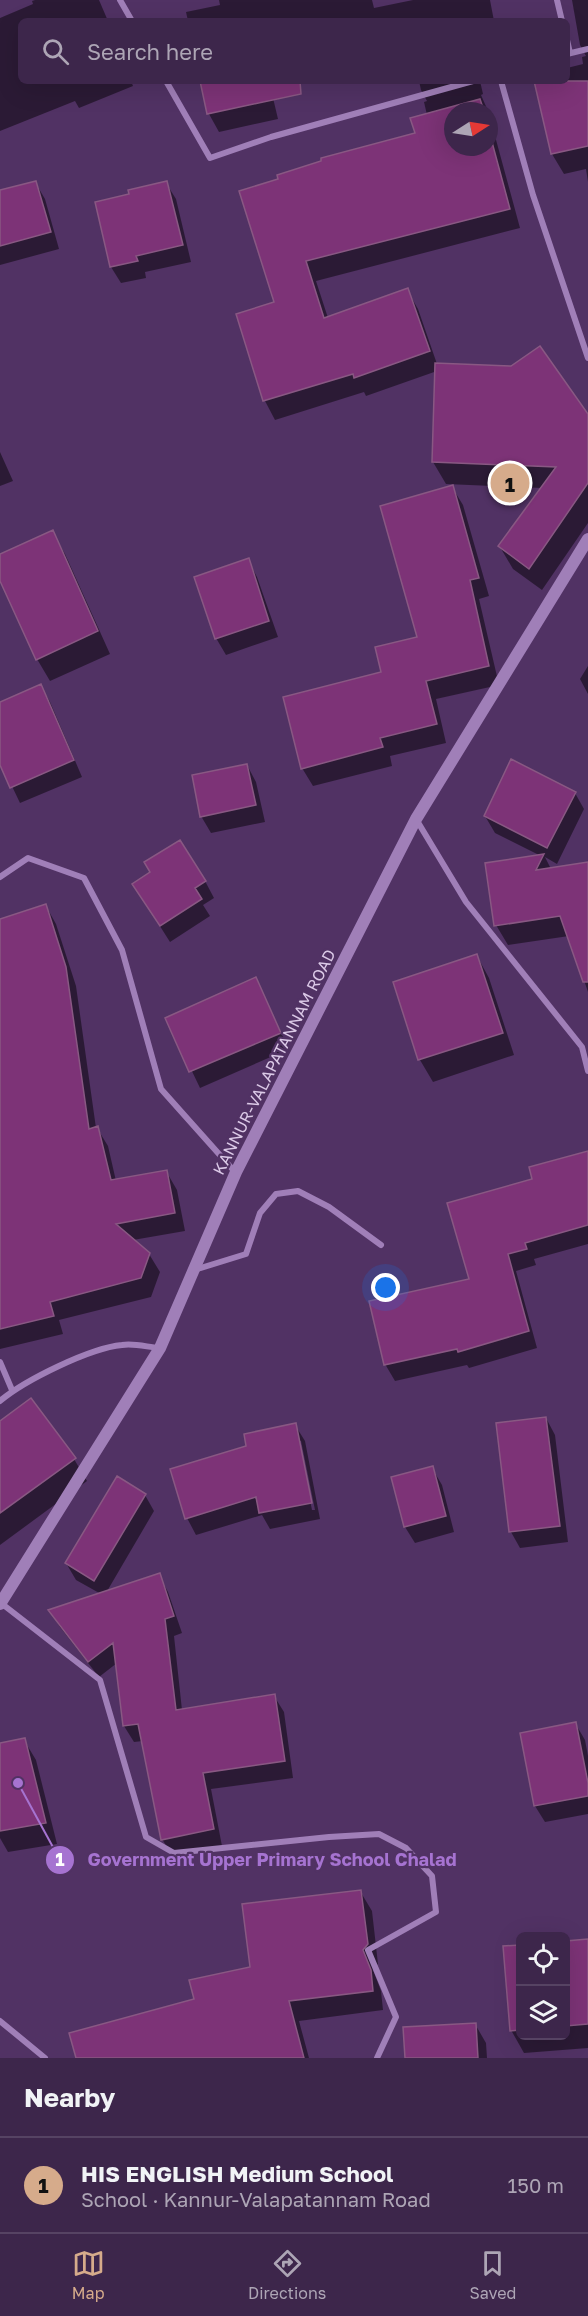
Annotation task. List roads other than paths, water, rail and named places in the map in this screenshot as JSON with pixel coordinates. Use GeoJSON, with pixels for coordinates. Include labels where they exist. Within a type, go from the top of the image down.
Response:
{"type":"FeatureCollection","features":[{"type":"Feature","properties":{"kind":"main road","name":"KANNUR-VALAPATANNAM ROAD"},"geometry":{"type":"LineString","coordinates":[[0,1603],[160,1348],[236,1172],[416,819],[588,539]]}},
{"type":"Feature","properties":{"kind":"street"},"geometry":{"type":"LineString","coordinates":[[120,0],[130,18]]}},
{"type":"Feature","properties":{"kind":"street"},"geometry":{"type":"LineString","coordinates":[[557,0],[561,18]]}},
{"type":"Feature","properties":{"kind":"street"},"geometry":{"type":"LineString","coordinates":[[570,54],[588,49]]}},
{"type":"Feature","properties":{"kind":"street"},"geometry":{"type":"LineString","coordinates":[[168,84],[210,158],[271,137],[462,84]]}},
{"type":"Feature","properties":{"kind":"street"},"geometry":{"type":"LineString","coordinates":[[502,84],[533,195],[588,358]]}},
{"type":"Feature","properties":{"kind":"street"},"geometry":{"type":"LineString","coordinates":[[416,819],[466,902],[585,1047],[588,1071]]}},
{"type":"Feature","properties":{"kind":"street"},"geometry":{"type":"LineString","coordinates":[[0,877],[28,858],[84,878],[122,950],[161,1089],[236,1172]]}},
{"type":"Feature","properties":{"kind":"street"},"geometry":{"type":"LineString","coordinates":[[193,1270],[246,1254],[260,1213],[276,1194],[298,1191],[329,1207],[381,1245]]}},
{"type":"Feature","properties":{"kind":"street"},"geometry":{"type":"LineString","coordinates":[[0,1401],[12,1390],[87,1353],[123,1344],[160,1348]]}},
{"type":"Feature","properties":{"kind":"street"},"geometry":{"type":"LineString","coordinates":[[0,1362],[12,1390]]}},
{"type":"Feature","properties":{"kind":"street"},"geometry":{"type":"LineString","coordinates":[[0,1603],[100,1680],[146,1837],[174,1853],[379,1834],[406,1848],[432,1876],[436,1912],[368,1950],[396,2017],[377,2058]]}},
{"type":"Feature","properties":{"kind":"street"},"geometry":{"type":"LineString","coordinates":[[0,2021],[45,2058]]}},
{"type":"Feature","properties":{"kind":"place","name":"HIS ENGLISH Medium School"},"geometry":{"type":"Point","coordinates":[510,483]}},
{"type":"Feature","properties":{"kind":"place","name":"Government Upper Primary School Chalad"},"geometry":{"type":"Point","coordinates":[18,1783]}}]}
